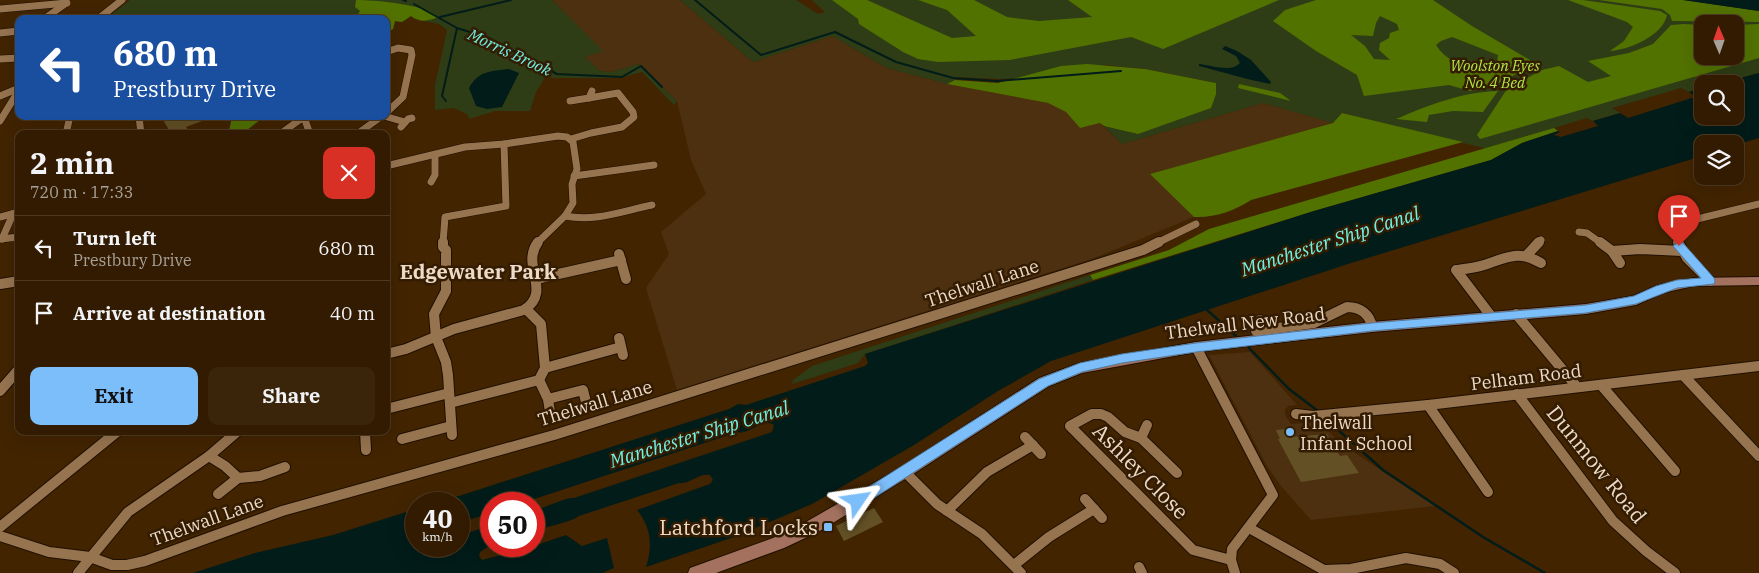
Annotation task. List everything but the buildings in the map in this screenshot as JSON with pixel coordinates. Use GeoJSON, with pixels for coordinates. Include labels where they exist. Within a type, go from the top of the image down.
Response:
{"type":"FeatureCollection","features":[{"type":"Feature","properties":{"kind":"main road","name":"Thelwall New Road"},"geometry":{"type":"LineString","coordinates":[[696,573],[778,543],[812,528],[904,472],[1044,382],[1080,368],[1122,358],[1196,347],[1372,327],[1586,309],[1636,300],[1660,289],[1677,284],[1710,281],[1759,281]]}},
{"type":"Feature","properties":{"kind":"street"},"geometry":{"type":"LineString","coordinates":[[103,15],[122,0]]}},
{"type":"Feature","properties":{"kind":"street"},"geometry":{"type":"LineString","coordinates":[[0,9],[69,1]]}},
{"type":"Feature","properties":{"kind":"street"},"geometry":{"type":"LineString","coordinates":[[50,15],[69,1]]}},
{"type":"Feature","properties":{"kind":"street"},"geometry":{"type":"LineString","coordinates":[[0,33],[15,31]]}},
{"type":"Feature","properties":{"kind":"street"},"geometry":{"type":"LineString","coordinates":[[390,51],[406,48],[411,50],[412,55],[403,97],[390,109]]}},
{"type":"Feature","properties":{"kind":"street"},"geometry":{"type":"LineString","coordinates":[[0,59],[15,58]]}},
{"type":"Feature","properties":{"kind":"street"},"geometry":{"type":"LineString","coordinates":[[0,89],[15,88]]}},
{"type":"Feature","properties":{"kind":"street"},"geometry":{"type":"LineString","coordinates":[[0,96],[15,90]]}},
{"type":"Feature","properties":{"kind":"street"},"geometry":{"type":"LineString","coordinates":[[390,165],[465,147],[504,144],[553,136],[563,136],[571,139],[594,132],[623,127],[631,123],[634,117],[633,112],[618,93],[591,95],[570,101]]}},
{"type":"Feature","properties":{"kind":"street"},"geometry":{"type":"LineString","coordinates":[[0,122],[15,95]]}},
{"type":"Feature","properties":{"kind":"street"},"geometry":{"type":"LineString","coordinates":[[390,119],[403,125],[412,118]]}},
{"type":"Feature","properties":{"kind":"street"},"geometry":{"type":"LineString","coordinates":[[285,130],[299,120]]}},
{"type":"Feature","properties":{"kind":"street"},"geometry":{"type":"LineString","coordinates":[[363,130],[377,120]]}},
{"type":"Feature","properties":{"kind":"street"},"geometry":{"type":"LineString","coordinates":[[390,353],[406,349],[454,329],[526,309],[533,304],[537,296],[532,256],[544,235],[565,216],[573,203],[572,184],[577,169],[574,144],[571,139]]}},
{"type":"Feature","properties":{"kind":"street"},"geometry":{"type":"LineString","coordinates":[[402,439],[451,431],[446,362],[436,337],[434,314],[446,291],[445,217],[506,206],[504,144]]}},
{"type":"Feature","properties":{"kind":"street"},"geometry":{"type":"LineString","coordinates":[[431,182],[435,175],[435,155]]}},
{"type":"Feature","properties":{"kind":"street"},"geometry":{"type":"LineString","coordinates":[[574,176],[654,165]]}},
{"type":"Feature","properties":{"kind":"street"},"geometry":{"type":"LineString","coordinates":[[1710,281],[1682,251],[1677,240],[1677,234],[1684,224],[1759,204]]}},
{"type":"Feature","properties":{"kind":"street"},"geometry":{"type":"LineString","coordinates":[[565,216],[588,220],[604,218],[652,205]]}},
{"type":"Feature","properties":{"kind":"street"},"geometry":{"type":"LineString","coordinates":[[0,218],[15,213]]}},
{"type":"Feature","properties":{"kind":"street"},"geometry":{"type":"LineString","coordinates":[[1,239],[15,215]]}},
{"type":"Feature","properties":{"kind":"street","name":"Thelwall Lane"},"geometry":{"type":"LineString","coordinates":[[0,536],[54,554],[90,557],[112,566],[145,561],[282,511],[554,435],[1004,295],[1143,250],[1196,224]]}},
{"type":"Feature","properties":{"kind":"street"},"geometry":{"type":"LineString","coordinates":[[1586,231],[1612,251],[1620,263]]}},
{"type":"Feature","properties":{"kind":"street"},"geometry":{"type":"LineString","coordinates":[[1,239],[15,237]]}},
{"type":"Feature","properties":{"kind":"street"},"geometry":{"type":"LineString","coordinates":[[1527,255],[1541,240]]}},
{"type":"Feature","properties":{"kind":"street"},"geometry":{"type":"LineString","coordinates":[[1612,251],[1640,249],[1682,251]]}},
{"type":"Feature","properties":{"kind":"street"},"geometry":{"type":"LineString","coordinates":[[1491,316],[1453,266],[1476,267],[1516,254],[1527,255],[1541,264]]}},
{"type":"Feature","properties":{"kind":"street"},"geometry":{"type":"LineString","coordinates":[[536,279],[620,257],[626,279]]}},
{"type":"Feature","properties":{"kind":"street"},"geometry":{"type":"LineString","coordinates":[[0,284],[15,282]]}},
{"type":"Feature","properties":{"kind":"street"},"geometry":{"type":"LineString","coordinates":[[1256,331],[1313,324],[1325,320],[1336,310],[1346,306],[1356,307],[1364,312],[1370,318],[1372,327]]}},
{"type":"Feature","properties":{"kind":"street"},"geometry":{"type":"LineString","coordinates":[[526,309],[541,324],[545,368],[539,380]]}},
{"type":"Feature","properties":{"kind":"street"},"geometry":{"type":"LineString","coordinates":[[1516,314],[1577,387]]}},
{"type":"Feature","properties":{"kind":"street"},"geometry":{"type":"LineString","coordinates":[[1260,320],[1268,329]]}},
{"type":"Feature","properties":{"kind":"street"},"geometry":{"type":"LineString","coordinates":[[545,368],[621,347]]}},
{"type":"Feature","properties":{"kind":"street"},"geometry":{"type":"LineString","coordinates":[[1196,347],[1273,495],[1250,528],[1232,549],[1231,560],[1235,573]]}},
{"type":"Feature","properties":{"kind":"street","name":"Pelham Road"},"geometry":{"type":"LineString","coordinates":[[1296,414],[1316,416],[1428,405],[1759,366]]}},
{"type":"Feature","properties":{"kind":"street"},"geometry":{"type":"LineString","coordinates":[[0,390],[15,373]]}},
{"type":"Feature","properties":{"kind":"street"},"geometry":{"type":"LineString","coordinates":[[1683,375],[1759,456]]}},
{"type":"Feature","properties":{"kind":"street"},"geometry":{"type":"LineString","coordinates":[[390,408],[539,380]]}},
{"type":"Feature","properties":{"kind":"street"},"geometry":{"type":"LineString","coordinates":[[539,380],[548,399],[550,412]]}},
{"type":"Feature","properties":{"kind":"street"},"geometry":{"type":"LineString","coordinates":[[1600,385],[1675,471]]}},
{"type":"Feature","properties":{"kind":"street"},"geometry":{"type":"LineString","coordinates":[[548,399],[583,390],[586,402]]}},
{"type":"Feature","properties":{"kind":"street","name":"Dunmow Road"},"geometry":{"type":"LineString","coordinates":[[1516,394],[1614,521],[1675,573]]}},
{"type":"Feature","properties":{"kind":"street"},"geometry":{"type":"LineString","coordinates":[[1428,405],[1488,492]]}},
{"type":"Feature","properties":{"kind":"street","name":"Ashley Close"},"geometry":{"type":"LineString","coordinates":[[1177,473],[1141,438],[1125,432],[1108,417],[1101,414],[1092,414],[1070,426],[1193,550],[1231,560]]}},
{"type":"Feature","properties":{"kind":"street","name":"Ashley Close"},"geometry":{"type":"LineString","coordinates":[[1141,438],[1147,425]]}},
{"type":"Feature","properties":{"kind":"street"},"geometry":{"type":"LineString","coordinates":[[0,527],[113,435]]}},
{"type":"Feature","properties":{"kind":"street"},"geometry":{"type":"LineString","coordinates":[[78,573],[128,512],[208,456],[233,435]]}},
{"type":"Feature","properties":{"kind":"street"},"geometry":{"type":"LineString","coordinates":[[365,435],[366,450]]}},
{"type":"Feature","properties":{"kind":"street"},"geometry":{"type":"LineString","coordinates":[[948,511],[987,472],[1029,441],[1041,454]]}},
{"type":"Feature","properties":{"kind":"street"},"geometry":{"type":"LineString","coordinates":[[208,456],[226,466],[238,478]]}},
{"type":"Feature","properties":{"kind":"street"},"geometry":{"type":"LineString","coordinates":[[218,494],[238,478],[260,476],[285,467]]}},
{"type":"Feature","properties":{"kind":"street"},"geometry":{"type":"LineString","coordinates":[[904,472],[925,494],[982,534],[1017,569],[1049,536],[1094,509]]}},
{"type":"Feature","properties":{"kind":"street"},"geometry":{"type":"LineString","coordinates":[[1085,499],[1102,518]]}},
{"type":"Feature","properties":{"kind":"street"},"geometry":{"type":"LineString","coordinates":[[1250,528],[1324,570],[1351,569],[1406,558],[1440,564],[1454,573]]}},
{"type":"Feature","properties":{"kind":"shaded area"},"geometry":{"type":"Polygon","coordinates":[[[552,0],[680,0],[753,62],[832,36],[887,68],[947,84],[1048,103],[1066,112],[1080,128],[1100,123],[1122,144],[1263,103],[1333,123],[1151,174],[1194,217],[1092,259],[677,390],[646,288],[669,254],[661,232],[706,194],[691,160],[677,101],[638,64],[611,72],[600,71],[584,57],[602,51],[552,0]]]}},
{"type":"Feature","properties":{"kind":"shaded area","name":"Thelwall Infant School"},"geometry":{"type":"Polygon","coordinates":[[[1250,352],[1297,405],[1288,406],[1285,410],[1285,415],[1291,424],[1321,422],[1337,441],[1435,506],[1311,520],[1281,486],[1267,466],[1209,355],[1250,352]]]}},
{"type":"Feature","properties":{"kind":"green space"},"geometry":{"type":"Polygon","coordinates":[[[130,0],[552,0],[603,51],[585,57],[600,71],[611,72],[638,64],[677,101],[674,105],[642,72],[619,78],[553,78],[546,76],[536,92],[530,111],[495,111],[469,119],[468,115],[454,108],[435,110],[435,85],[447,31],[439,24],[415,19],[411,16],[402,22],[395,21],[393,29],[390,31],[390,15],[111,15],[130,0]]]}},
{"type":"Feature","properties":{"kind":"green space"},"geometry":{"type":"Polygon","coordinates":[[[356,0],[387,2],[422,9],[438,17],[424,21],[411,16],[402,22],[395,21],[393,29],[390,31],[390,15],[358,15],[360,11],[355,7],[356,0]]]}},
{"type":"Feature","properties":{"kind":"green space","name":"Woolston Eyes No. 4 Bed"},"geometry":{"type":"Polygon","coordinates":[[[680,0],[796,0],[818,14],[825,12],[812,0],[1683,0],[1759,11],[1759,73],[1744,77],[1744,75],[1694,75],[1694,90],[1689,92],[1681,88],[1612,108],[1620,113],[1593,121],[1587,118],[1554,128],[1558,131],[1522,143],[1504,153],[1342,113],[1333,123],[1263,103],[1122,144],[1104,126],[1112,128],[1216,83],[1145,69],[1106,65],[1032,77],[1000,79],[954,77],[955,80],[947,84],[887,68],[832,36],[753,62],[680,0]]]}},
{"type":"Feature","properties":{"kind":"green space"},"geometry":{"type":"Polygon","coordinates":[[[832,0],[867,0],[952,38],[976,36],[947,10],[918,0],[974,0],[1007,17],[1039,21],[1092,17],[1068,0],[1279,0],[1163,49],[1131,37],[1010,60],[938,62],[918,59],[903,52],[859,24],[858,19],[832,0]]]}},
{"type":"Feature","properties":{"kind":"green space"},"geometry":{"type":"Polygon","coordinates":[[[1316,0],[1433,0],[1472,26],[1530,60],[1530,67],[1495,85],[1470,91],[1449,85],[1364,96],[1357,75],[1316,51],[1273,21],[1285,10],[1316,0]],[[1380,16],[1373,36],[1351,35],[1365,46],[1374,59],[1390,60],[1379,50],[1380,43],[1389,38],[1390,33],[1399,30],[1397,24],[1380,16]],[[1452,37],[1436,45],[1448,58],[1455,62],[1480,65],[1497,62],[1498,55],[1452,37]]]}},
{"type":"Feature","properties":{"kind":"green space"},"geometry":{"type":"Polygon","coordinates":[[[1568,0],[1583,0],[1660,11],[1667,15],[1664,23],[1652,35],[1635,45],[1610,51],[1624,41],[1633,27],[1627,22],[1568,0]]]}},
{"type":"Feature","properties":{"kind":"green space"},"geometry":{"type":"Polygon","coordinates":[[[1599,0],[1683,0],[1759,11],[1759,22],[1744,22],[1744,15],[1694,15],[1694,21],[1672,21],[1670,15],[1662,9],[1599,0]]]}},
{"type":"Feature","properties":{"kind":"green space"},"geometry":{"type":"Polygon","coordinates":[[[1759,24],[1759,58],[1744,62],[1744,25],[1759,24]]]}},
{"type":"Feature","properties":{"kind":"green space"},"geometry":{"type":"Polygon","coordinates":[[[1671,25],[1694,25],[1694,65],[1735,65],[1700,75],[1694,75],[1694,77],[1480,139],[1477,135],[1507,89],[1542,70],[1559,66],[1588,82],[1611,76],[1588,61],[1629,53],[1653,44],[1671,25]]]}},
{"type":"Feature","properties":{"kind":"green space"},"geometry":{"type":"Polygon","coordinates":[[[1087,64],[1145,69],[1216,83],[1216,94],[1211,108],[1138,134],[1104,126],[1100,123],[1080,128],[1066,112],[1048,103],[947,84],[955,80],[998,83],[1061,66],[1087,64]]]}},
{"type":"Feature","properties":{"kind":"green space"},"geometry":{"type":"Polygon","coordinates":[[[1239,84],[1280,93],[1291,101],[1238,88],[1239,84]]]}},
{"type":"Feature","properties":{"kind":"green space"},"geometry":{"type":"Polygon","coordinates":[[[1498,91],[1483,112],[1453,111],[1429,115],[1427,122],[1396,119],[1433,104],[1472,94],[1498,91]]]}},
{"type":"Feature","properties":{"kind":"green space"},"geometry":{"type":"Polygon","coordinates":[[[1342,113],[1463,142],[1251,200],[1231,210],[1209,216],[1194,217],[1150,174],[1333,123],[1342,113]]]}},
{"type":"Feature","properties":{"kind":"green space"},"geometry":{"type":"Polygon","coordinates":[[[231,120],[260,120],[247,130],[229,130],[231,120]]]}},
{"type":"Feature","properties":{"kind":"green space"},"geometry":{"type":"Polygon","coordinates":[[[1554,128],[1558,131],[1522,143],[1491,160],[1314,211],[1093,280],[1090,275],[1169,250],[1209,229],[1554,128]]]}},
{"type":"Feature","properties":{"kind":"green space"},"geometry":{"type":"Polygon","coordinates":[[[1090,275],[1093,280],[865,354],[858,363],[792,384],[793,380],[812,366],[1090,275]]]}},
{"type":"Feature","properties":{"kind":"water"},"geometry":{"type":"Polygon","coordinates":[[[1683,0],[1759,0],[1759,11],[1683,0]]]}},
{"type":"Feature","properties":{"kind":"water"},"geometry":{"type":"Polygon","coordinates":[[[1225,46],[1251,60],[1271,82],[1270,84],[1199,66],[1199,64],[1231,68],[1240,63],[1236,56],[1222,49],[1225,46]]]}},
{"type":"Feature","properties":{"kind":"water"},"geometry":{"type":"Polygon","coordinates":[[[509,69],[519,73],[502,107],[487,109],[476,106],[469,88],[473,82],[486,73],[509,69]]]}},
{"type":"Feature","properties":{"kind":"water","name":"Manchester Ship Canal"},"geometry":{"type":"Polygon","coordinates":[[[1759,73],[1759,138],[1744,142],[1744,135],[1694,135],[1694,158],[1351,263],[1051,361],[998,391],[914,445],[812,504],[734,537],[646,567],[650,552],[648,530],[637,510],[710,484],[713,480],[710,475],[679,483],[545,528],[545,507],[772,432],[774,425],[769,423],[764,423],[742,433],[738,432],[545,495],[545,492],[480,492],[480,516],[470,520],[470,492],[729,409],[738,404],[746,405],[865,366],[868,363],[865,354],[1314,211],[1491,160],[1522,143],[1558,131],[1560,132],[1554,135],[1561,137],[1598,126],[1593,121],[1620,113],[1628,118],[1694,97],[1694,125],[1744,125],[1744,77],[1759,73]]]}},
{"type":"Feature","properties":{"kind":"water"},"geometry":{"type":"Polygon","coordinates":[[[405,512],[405,557],[470,557],[470,532],[480,529],[479,556],[482,560],[493,557],[545,557],[545,542],[566,535],[582,546],[607,538],[614,568],[602,573],[193,573],[255,553],[333,535],[405,512]]]}},
{"type":"Feature","properties":{"kind":"waterway"},"geometry":{"type":"LineString","coordinates":[[440,17],[511,0]]}},
{"type":"Feature","properties":{"kind":"waterway"},"geometry":{"type":"LineString","coordinates":[[695,0],[761,55],[835,32],[896,62],[953,78],[997,81],[1121,71]]}},
{"type":"Feature","properties":{"kind":"waterway","name":"Morris Brook"},"geometry":{"type":"LineString","coordinates":[[414,4],[457,28]]}},
{"type":"Feature","properties":{"kind":"waterway"},"geometry":{"type":"LineString","coordinates":[[446,101],[442,96],[457,28]]}},
{"type":"Feature","properties":{"kind":"waterway","name":"Morris Brook"},"geometry":{"type":"LineString","coordinates":[[457,28],[489,38],[557,74],[622,77],[641,66],[662,87]]}},
{"type":"Feature","properties":{"kind":"waterway"},"geometry":{"type":"LineString","coordinates":[[1206,309],[1236,336]]}},
{"type":"Feature","properties":{"kind":"waterway"},"geometry":{"type":"LineString","coordinates":[[1249,348],[1289,389],[1318,411]]}},
{"type":"Feature","properties":{"kind":"waterway"},"geometry":{"type":"LineString","coordinates":[[1326,419],[1383,470],[1483,537],[1545,573]]}},
{"type":"Feature","properties":{"kind":"place","name":"Thelwall Infant School"},"geometry":{"type":"Point","coordinates":[1290,432]}},
{"type":"Feature","properties":{"kind":"place","name":"Latchford Locks"},"geometry":{"type":"Point","coordinates":[828,527]}},
{"type":"Feature","properties":{"kind":"district","name":"Edgewater Park"},"geometry":{"type":"Point","coordinates":[478,271]}},
{"type":"Feature","properties":{"kind":"route"},"geometry":{"type":"LineString","coordinates":[[858,501],[1044,382],[1080,368],[1122,358],[1196,347],[1372,327],[1586,309],[1636,300],[1660,289],[1677,284],[1710,281],[1679,246]]}}]}
